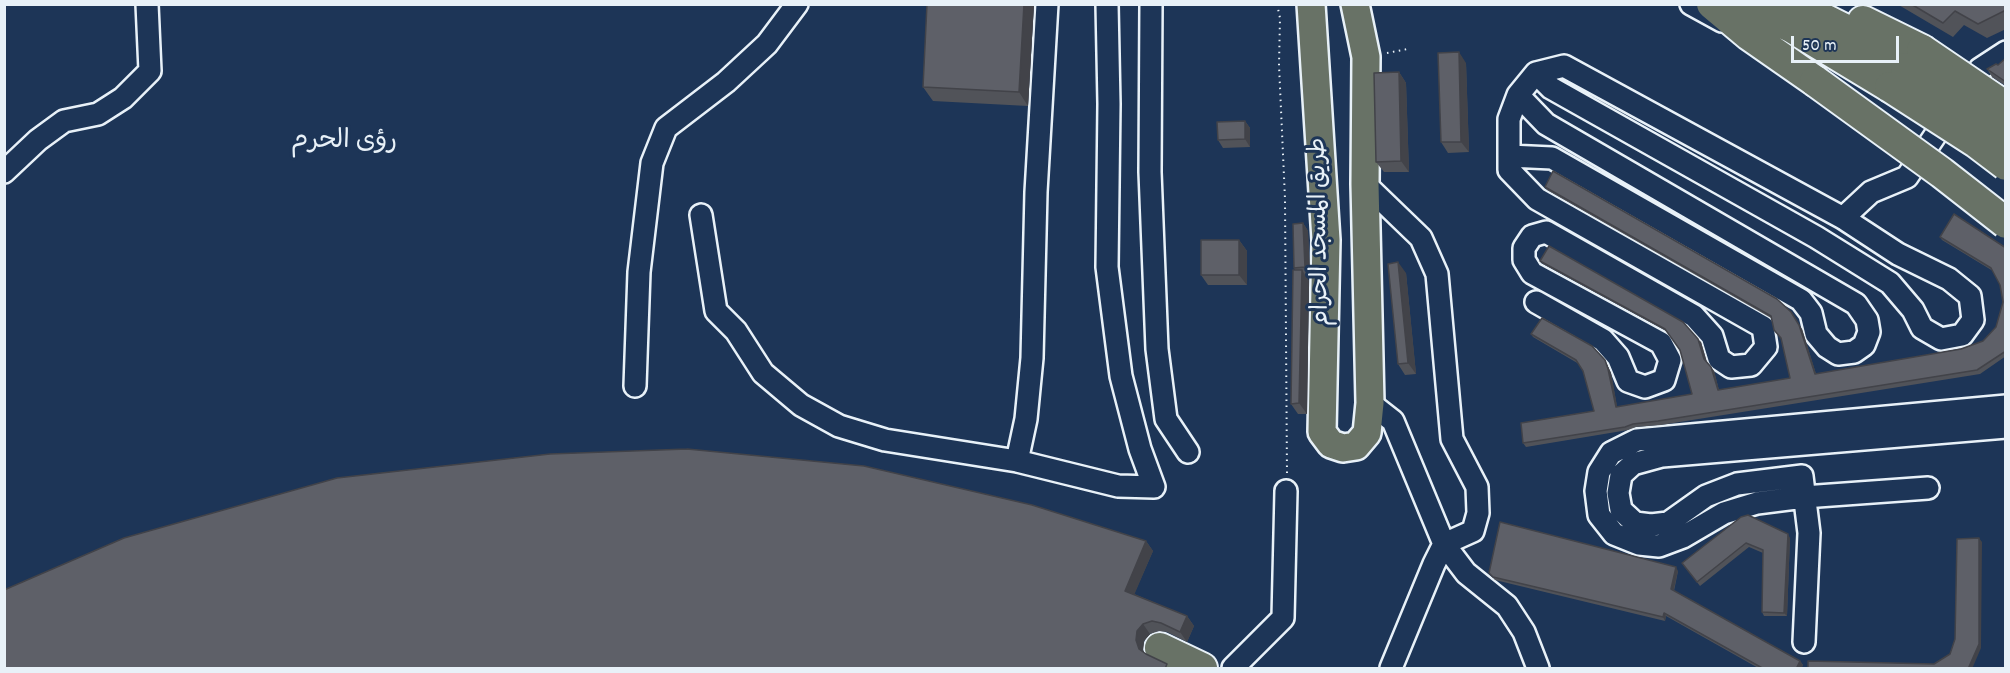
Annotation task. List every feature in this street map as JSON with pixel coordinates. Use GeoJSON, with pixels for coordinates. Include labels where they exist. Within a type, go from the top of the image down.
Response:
{"type":"FeatureCollection","features":[{"type":"Feature","properties":{"kind":"highway"},"geometry":{"type":"LineString","coordinates":[[1712,4],[1749,35],[1942,173],[2006,223]]}},
{"type":"Feature","properties":{"kind":"highway"},"geometry":{"type":"LineString","coordinates":[[1744,4],[1791,27],[2006,107]]}},
{"type":"Feature","properties":{"kind":"highway"},"geometry":{"type":"LineString","coordinates":[[1794,4],[1842,28],[2006,134]]}},
{"type":"Feature","properties":{"kind":"highway"},"geometry":{"type":"LineString","coordinates":[[1832,4],[1906,68],[1977,143],[2006,165]]}},
{"type":"Feature","properties":{"kind":"highway"},"geometry":{"type":"LineString","coordinates":[[1160,648],[1202,669]]}},
{"type":"Feature","properties":{"kind":"main road","name":"طريق المسجد الحرام"},"geometry":{"type":"LineString","coordinates":[[1311,4],[1326,240],[1322,432],[1331,444],[1343,448],[1356,446],[1367,433],[1370,403],[1365,184],[1366,57],[1356,4]]}},
{"type":"Feature","properties":{"kind":"street"},"geometry":{"type":"LineString","coordinates":[[4,172],[38,140],[64,121],[98,114],[123,98],[150,71],[147,4]]}},
{"type":"Feature","properties":{"kind":"street"},"geometry":{"type":"LineString","coordinates":[[635,386],[639,272],[651,163],[666,128],[726,82],[766,44],[797,4]]}},
{"type":"Feature","properties":{"kind":"street"},"geometry":{"type":"LineString","coordinates":[[1017,461],[1026,419],[1032,358],[1036,192],[1047,4]]}},
{"type":"Feature","properties":{"kind":"street"},"geometry":{"type":"LineString","coordinates":[[701,215],[716,311],[736,331],[763,373],[801,405],[839,426],[885,440],[1017,461],[1118,486],[1154,487],[1140,449],[1121,376],[1107,267],[1109,104],[1107,4]]}},
{"type":"Feature","properties":{"kind":"street"},"geometry":{"type":"LineString","coordinates":[[1151,4],[1150,171],[1157,349],[1166,419],[1188,452]]}},
{"type":"Feature","properties":{"kind":"street"},"geometry":{"type":"LineString","coordinates":[[1691,4],[1749,35]]}},
{"type":"Feature","properties":{"kind":"street"},"geometry":{"type":"LineString","coordinates":[[1843,218],[1871,192],[1906,177],[1980,69],[2006,52]]}},
{"type":"Feature","properties":{"kind":"street"},"geometry":{"type":"LineString","coordinates":[[1536,73],[1551,88],[1815,237],[1890,283],[1914,310],[1922,328],[1941,339],[1962,335],[1973,320],[1970,296],[1949,279],[1898,254],[1843,218],[1564,66],[1536,73],[1518,95],[1509,119],[1509,170],[1537,199],[1764,327],[1766,347],[1751,364],[1731,367],[1719,359],[1712,336],[1694,316],[1546,232],[1532,236],[1524,248],[1524,260],[1532,273],[1661,343],[1670,360],[1664,380],[1645,387],[1628,381],[1618,357],[1603,340],[1536,302]]}},
{"type":"Feature","properties":{"kind":"street"},"geometry":{"type":"LineString","coordinates":[[1509,156],[1552,158],[1801,300],[1810,313],[1816,334],[1827,347],[1838,354],[1854,352],[1864,345],[1869,332],[1867,320],[1856,304],[1546,124],[1518,95]]}},
{"type":"Feature","properties":{"kind":"street"},"geometry":{"type":"LineString","coordinates":[[1365,184],[1421,238],[1437,274],[1452,440],[1477,487],[1478,513],[1473,531],[1444,544],[1391,669]]}},
{"type":"Feature","properties":{"kind":"street"},"geometry":{"type":"LineString","coordinates":[[1370,403],[1393,421],[1444,544],[1466,573],[1507,606],[1524,632],[1538,669]]}},
{"type":"Feature","properties":{"kind":"street"},"geometry":{"type":"LineString","coordinates":[[1803,487],[1724,513],[1683,537],[1659,546],[1639,544],[1614,534],[1599,515],[1596,491],[1599,472],[1611,453],[1637,440],[2006,406]]}},
{"type":"Feature","properties":{"kind":"street"},"geometry":{"type":"LineString","coordinates":[[1928,488],[1737,484],[1706,496],[1668,523],[1651,525],[1635,523],[1621,510],[1618,493],[1621,475],[1633,464],[1662,456],[2006,427]]}},
{"type":"Feature","properties":{"kind":"street"},"geometry":{"type":"LineString","coordinates":[[1803,487],[1809,533],[1804,642]]}},
{"type":"Feature","properties":{"kind":"street"},"geometry":{"type":"LineString","coordinates":[[1233,669],[1283,618],[1286,491]]}},
{"type":"Feature","properties":{"kind":"path"},"geometry":{"type":"LineString","coordinates":[[1277,4],[1280,18],[1279,65],[1285,199],[1288,441],[1286,491]]}},
{"type":"Feature","properties":{"kind":"building"},"geometry":{"type":"Polygon","coordinates":[[[927,4],[1024,4],[1019,92],[923,87],[927,4]]]}},
{"type":"Feature","properties":{"kind":"building"},"geometry":{"type":"Polygon","coordinates":[[[1911,4],[2006,4],[2006,10],[1978,24],[1955,11],[1943,23],[1911,4]]]}},
{"type":"Feature","properties":{"kind":"building"},"geometry":{"type":"Polygon","coordinates":[[[1459,52],[1461,142],[1441,142],[1438,53],[1459,52]]]}},
{"type":"Feature","properties":{"kind":"building"},"geometry":{"type":"Polygon","coordinates":[[[2006,58],[2006,82],[1987,69],[1998,65],[2006,58]]]}},
{"type":"Feature","properties":{"kind":"building"},"geometry":{"type":"Polygon","coordinates":[[[1399,72],[1401,161],[1376,162],[1374,73],[1399,72]]]}},
{"type":"Feature","properties":{"kind":"building"},"geometry":{"type":"Polygon","coordinates":[[[1245,121],[1245,139],[1218,140],[1217,122],[1245,121]]]}},
{"type":"Feature","properties":{"kind":"building"},"geometry":{"type":"Polygon","coordinates":[[[1553,171],[1777,299],[1791,312],[1799,325],[1815,374],[1961,349],[1983,341],[1996,327],[2003,302],[2000,285],[1991,268],[1940,237],[1954,214],[2006,248],[2006,351],[1977,370],[1523,443],[1521,423],[1594,411],[1583,371],[1576,360],[1531,334],[1542,318],[1592,346],[1605,360],[1616,407],[1692,394],[1680,350],[1665,329],[1540,261],[1549,246],[1683,322],[1698,339],[1704,359],[1711,367],[1718,390],[1790,378],[1781,338],[1774,330],[1771,316],[1545,187],[1553,171]]]}},
{"type":"Feature","properties":{"kind":"building"},"geometry":{"type":"Polygon","coordinates":[[[1303,223],[1305,267],[1294,268],[1293,224],[1303,223]]]}},
{"type":"Feature","properties":{"kind":"building"},"geometry":{"type":"Polygon","coordinates":[[[1201,240],[1239,240],[1239,275],[1201,275],[1201,240]]]}},
{"type":"Feature","properties":{"kind":"building"},"geometry":{"type":"Polygon","coordinates":[[[1398,262],[1408,363],[1398,364],[1388,264],[1398,262]]]}},
{"type":"Feature","properties":{"kind":"building"},"geometry":{"type":"Polygon","coordinates":[[[1293,270],[1302,270],[1299,403],[1291,404],[1293,270]]]}},
{"type":"Feature","properties":{"kind":"building"},"geometry":{"type":"Polygon","coordinates":[[[687,449],[864,466],[1032,505],[1146,541],[1125,591],[1187,616],[1180,632],[1152,621],[1143,624],[1137,631],[1136,640],[1139,649],[1167,664],[1165,669],[4,669],[4,590],[124,538],[337,478],[550,454],[687,449]]]}},
{"type":"Feature","properties":{"kind":"building"},"geometry":{"type":"Polygon","coordinates":[[[1748,515],[1788,534],[1784,613],[1762,612],[1763,550],[1746,543],[1697,582],[1682,563],[1741,517],[1748,515]]]}},
{"type":"Feature","properties":{"kind":"building"},"geometry":{"type":"Polygon","coordinates":[[[1500,522],[1676,567],[1671,589],[1800,661],[1796,669],[1764,669],[1664,613],[1663,617],[1493,577],[1489,573],[1500,522]]]}},
{"type":"Feature","properties":{"kind":"building"},"geometry":{"type":"Polygon","coordinates":[[[1979,538],[1979,644],[1968,669],[1808,669],[1808,661],[1934,664],[1950,654],[1955,639],[1957,539],[1979,538]]]}},
{"type":"Feature","properties":{"kind":"district","name":"رؤى الحرم"},"geometry":{"type":"Point","coordinates":[344,143]}}]}
